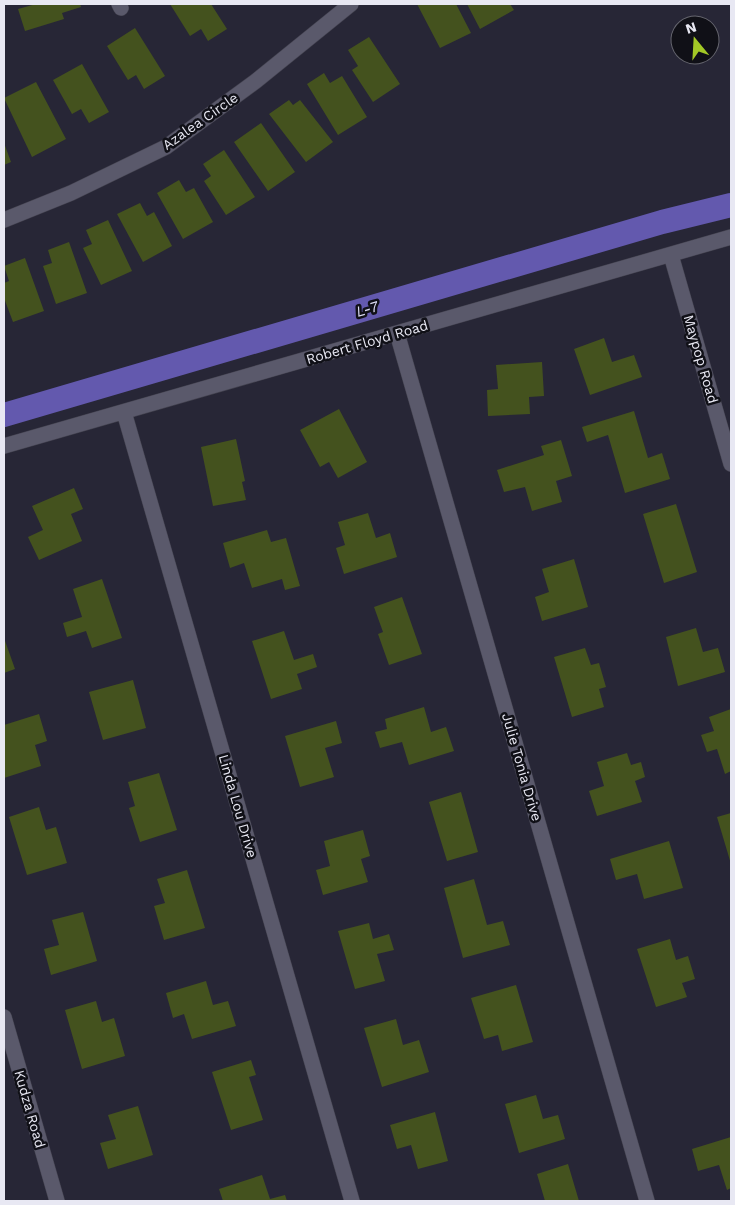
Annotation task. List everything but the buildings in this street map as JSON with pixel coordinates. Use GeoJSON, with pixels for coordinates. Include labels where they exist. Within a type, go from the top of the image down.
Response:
{"type":"FeatureCollection","features":[{"type":"Feature","properties":{"kind":"street","name":"Azalea Circle"},"geometry":{"type":"LineString","coordinates":[[4,220],[71,193],[166,147],[256,81],[351,4]]}},
{"type":"Feature","properties":{"kind":"street","name":"Robert Floyd Road"},"geometry":{"type":"LineString","coordinates":[[4,446],[731,237]]}},
{"type":"Feature","properties":{"kind":"street","name":"Maypop Road"},"geometry":{"type":"LineString","coordinates":[[671,255],[731,464]]}},
{"type":"Feature","properties":{"kind":"street","name":"Julie Tonia Drive"},"geometry":{"type":"LineString","coordinates":[[397,333],[647,1201]]}},
{"type":"Feature","properties":{"kind":"street","name":"Linda Lou Drive"},"geometry":{"type":"LineString","coordinates":[[124,412],[352,1201]]}},
{"type":"Feature","properties":{"kind":"street","name":"Kudza Road"},"geometry":{"type":"LineString","coordinates":[[4,1017],[57,1201]]}},
{"type":"Feature","properties":{"kind":"waterway","name":"L-7"},"geometry":{"type":"LineString","coordinates":[[4,415],[662,222],[731,205]]}}]}
